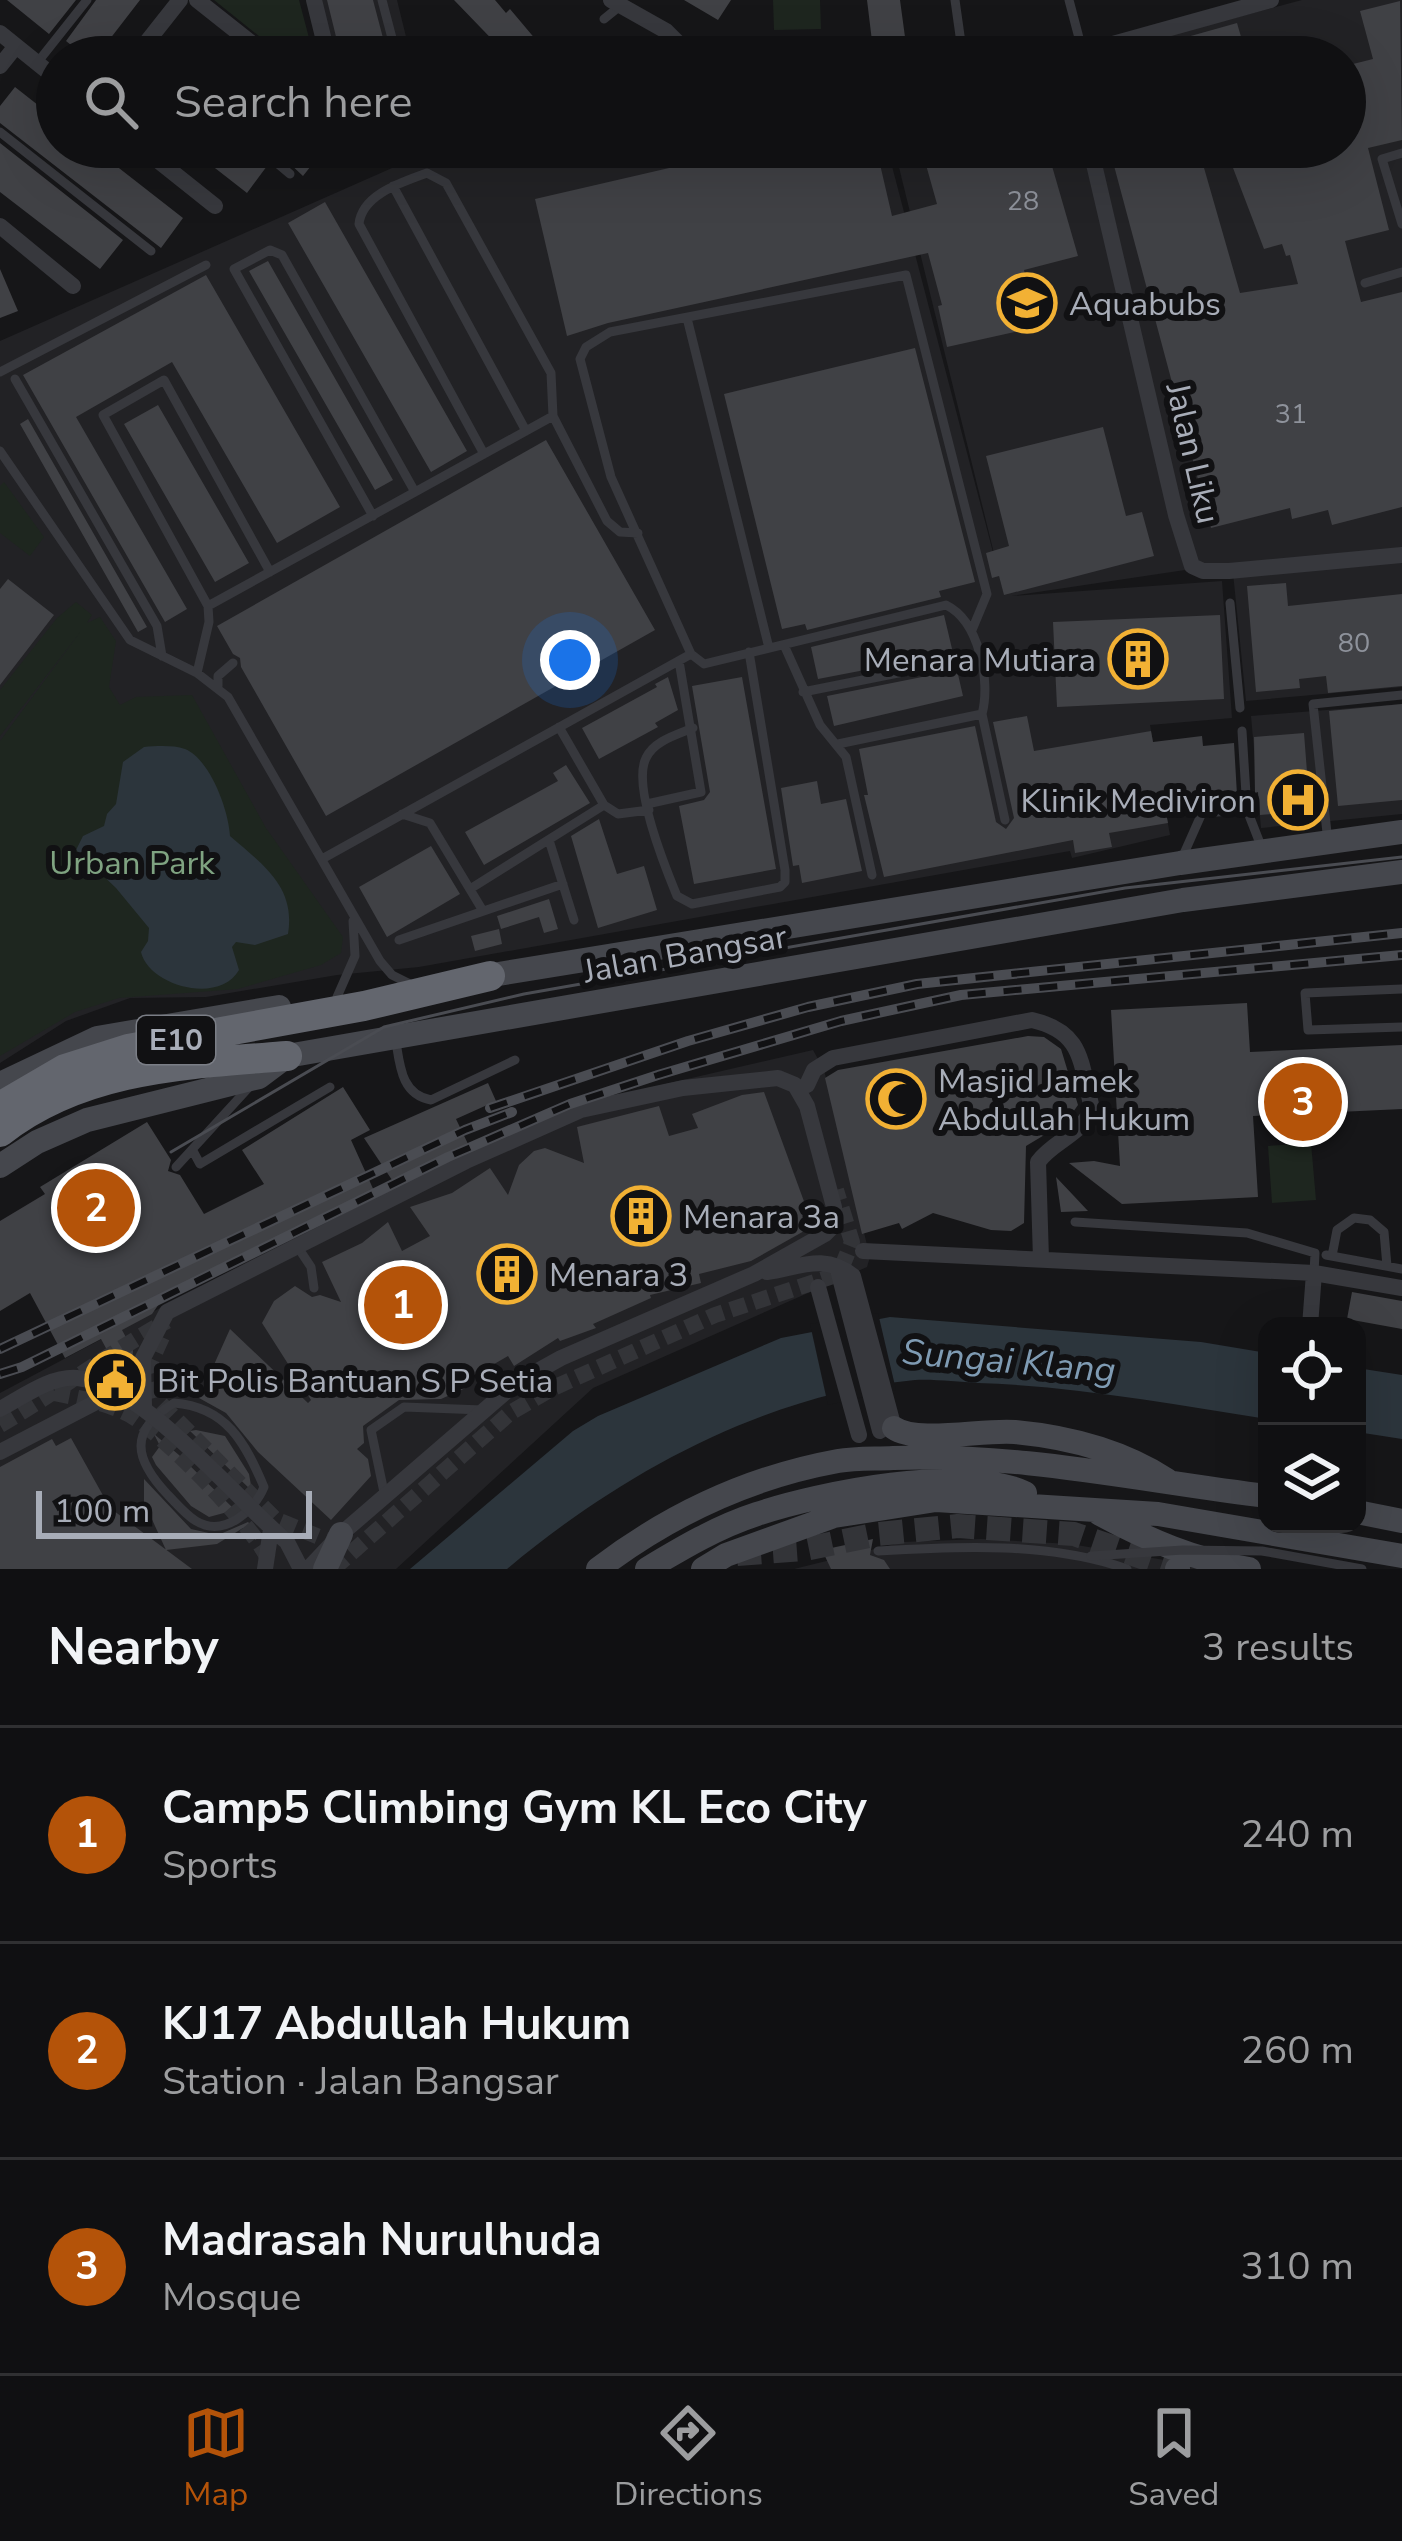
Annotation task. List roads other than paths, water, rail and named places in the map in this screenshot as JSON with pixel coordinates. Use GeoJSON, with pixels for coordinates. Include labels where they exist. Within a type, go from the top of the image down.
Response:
{"type":"FeatureCollection","features":[{"type":"Feature","properties":{"kind":"highway","name":"E10"},"geometry":{"type":"LineString","coordinates":[[0,1107],[64,1069],[128,1048],[490,976]]}},
{"type":"Feature","properties":{"kind":"highway","name":"E10"},"geometry":{"type":"LineString","coordinates":[[0,1132],[71,1090],[132,1072],[249,1069],[287,1056]]}},
{"type":"Feature","properties":{"kind":"main road","name":"Jalan Bangsar"},"geometry":{"type":"LineString","coordinates":[[0,1084],[97,1038],[350,1001],[412,985],[1180,863],[1402,832]]}},
{"type":"Feature","properties":{"kind":"main road","name":"Jalan Bangsar"},"geometry":{"type":"LineString","coordinates":[[287,1056],[1183,900],[1402,872]]}},
{"type":"Feature","properties":{"kind":"main road"},"geometry":{"type":"LineString","coordinates":[[0,1166],[37,1142],[87,1120],[249,1069]]}},
{"type":"Feature","properties":{"kind":"main road"},"geometry":{"type":"LineString","coordinates":[[878,1431],[886,1440],[929,1457]]}},
{"type":"Feature","properties":{"kind":"main road"},"geometry":{"type":"LineString","coordinates":[[840,1461],[878,1431],[918,1437],[1018,1432],[1110,1450],[1175,1485]]}},
{"type":"Feature","properties":{"kind":"main road"},"geometry":{"type":"LineString","coordinates":[[598,1569],[672,1519],[733,1489],[840,1461],[929,1457],[1031,1462],[1258,1495]]}},
{"type":"Feature","properties":{"kind":"main road"},"geometry":{"type":"LineString","coordinates":[[647,1569],[696,1540],[756,1514],[881,1486],[953,1482],[1014,1488],[1054,1506]]}},
{"type":"Feature","properties":{"kind":"main road"},"geometry":{"type":"LineString","coordinates":[[704,1569],[726,1555],[834,1516],[936,1500],[1158,1514],[1258,1526]]}},
{"type":"Feature","properties":{"kind":"main road"},"geometry":{"type":"LineString","coordinates":[[1091,1509],[1174,1550],[1249,1569]]}},
{"type":"Feature","properties":{"kind":"main road"},"geometry":{"type":"LineString","coordinates":[[1366,1514],[1402,1521]]}},
{"type":"Feature","properties":{"kind":"main road"},"geometry":{"type":"LineString","coordinates":[[1299,1533],[1402,1556]]}},
{"type":"Feature","properties":{"kind":"main road"},"geometry":{"type":"LineString","coordinates":[[341,1534],[342,1567]]}},
{"type":"Feature","properties":{"kind":"street"},"geometry":{"type":"LineString","coordinates":[[154,36],[180,0]]}},
{"type":"Feature","properties":{"kind":"street"},"geometry":{"type":"LineString","coordinates":[[197,0],[242,36]]}},
{"type":"Feature","properties":{"kind":"street"},"geometry":{"type":"LineString","coordinates":[[314,0],[323,36]]}},
{"type":"Feature","properties":{"kind":"street"},"geometry":{"type":"LineString","coordinates":[[1142,36],[1271,0]]}},
{"type":"Feature","properties":{"kind":"street"},"geometry":{"type":"LineString","coordinates":[[615,3],[671,36]]}},
{"type":"Feature","properties":{"kind":"street"},"geometry":{"type":"LineString","coordinates":[[0,33],[36,62]]}},
{"type":"Feature","properties":{"kind":"street"},"geometry":{"type":"LineString","coordinates":[[0,66],[16,46]]}},
{"type":"Feature","properties":{"kind":"street"},"geometry":{"type":"LineString","coordinates":[[167,168],[214,206]]}},
{"type":"Feature","properties":{"kind":"street","name":"Jalan Liku"},"geometry":{"type":"LineString","coordinates":[[1095,168],[1192,566],[1228,571],[1402,555]]}},
{"type":"Feature","properties":{"kind":"street"},"geometry":{"type":"LineString","coordinates":[[5,236],[73,286]]}},
{"type":"Feature","properties":{"kind":"street"},"geometry":{"type":"LineString","coordinates":[[807,1085],[814,1070],[833,1058],[1032,1020],[1055,1025],[1074,1040],[1091,1108],[1073,1136],[1047,1150],[1038,1162],[1041,1259]]}},
{"type":"Feature","properties":{"kind":"street"},"geometry":{"type":"LineString","coordinates":[[0,1409],[56,1380],[80,1378],[124,1396],[148,1411],[287,1542],[304,1569],[517,1383],[561,1358],[754,1274],[833,1226],[834,1207],[807,1106],[795,1084],[778,1078],[683,1088],[581,1110],[466,1161],[167,1312],[142,1358],[148,1411]]}},
{"type":"Feature","properties":{"kind":"street"},"geometry":{"type":"LineString","coordinates":[[863,1251],[1314,1273],[1402,1288]]}},
{"type":"Feature","properties":{"kind":"street"},"geometry":{"type":"LineString","coordinates":[[754,1274],[837,1263],[846,1280],[878,1431]]}},
{"type":"Feature","properties":{"kind":"street"},"geometry":{"type":"LineString","coordinates":[[1311,1317],[1314,1273]]}},
{"type":"Feature","properties":{"kind":"street"},"geometry":{"type":"LineString","coordinates":[[819,1289],[878,1431]]}},
{"type":"Feature","properties":{"kind":"street"},"geometry":{"type":"LineString","coordinates":[[0,1452],[104,1398],[124,1396]]}},
{"type":"Feature","properties":{"kind":"street"},"geometry":{"type":"LineString","coordinates":[[265,1569],[272,1529]]}},
{"type":"Feature","properties":{"kind":"street"},"geometry":{"type":"LineString","coordinates":[[287,1542],[311,1545],[341,1534]]}},
{"type":"Feature","properties":{"kind":"lane"},"geometry":{"type":"LineString","coordinates":[[382,0],[392,36]]}},
{"type":"Feature","properties":{"kind":"lane"},"geometry":{"type":"LineString","coordinates":[[955,0],[960,36]]}},
{"type":"Feature","properties":{"kind":"lane"},"geometry":{"type":"LineString","coordinates":[[1069,0],[1070,36]]}},
{"type":"Feature","properties":{"kind":"lane"},"geometry":{"type":"LineString","coordinates":[[57,36],[83,2]]}},
{"type":"Feature","properties":{"kind":"lane"},"geometry":{"type":"LineString","coordinates":[[604,19],[615,3]]}},
{"type":"Feature","properties":{"kind":"lane"},"geometry":{"type":"LineString","coordinates":[[0,132],[36,160]]}},
{"type":"Feature","properties":{"kind":"lane"},"geometry":{"type":"LineString","coordinates":[[1402,153],[1382,159],[1402,224]]}},
{"type":"Feature","properties":{"kind":"lane"},"geometry":{"type":"LineString","coordinates":[[46,168],[151,250]]}},
{"type":"Feature","properties":{"kind":"lane"},"geometry":{"type":"LineString","coordinates":[[284,168],[290,173]]}},
{"type":"Feature","properties":{"kind":"lane"},"geometry":{"type":"LineString","coordinates":[[484,454],[358,224],[366,205],[393,186],[427,172],[446,183],[551,373],[553,416],[607,520],[620,532],[638,533]]}},
{"type":"Feature","properties":{"kind":"lane"},"geometry":{"type":"LineString","coordinates":[[393,186],[526,431]]}},
{"type":"Feature","properties":{"kind":"lane"},"geometry":{"type":"LineString","coordinates":[[374,516],[234,268],[270,250],[282,255],[415,492]]}},
{"type":"Feature","properties":{"kind":"lane"},"geometry":{"type":"LineString","coordinates":[[0,372],[206,265]]}},
{"type":"Feature","properties":{"kind":"lane"},"geometry":{"type":"LineString","coordinates":[[1365,283],[1402,272]]}},
{"type":"Feature","properties":{"kind":"lane"},"geometry":{"type":"LineString","coordinates":[[972,630],[987,593],[906,275],[610,332],[586,347],[580,359],[611,477],[691,654],[704,664],[946,605],[956,610],[972,630],[985,701],[982,714],[1005,820]]}},
{"type":"Feature","properties":{"kind":"lane"},"geometry":{"type":"LineString","coordinates":[[687,318],[769,648]]}},
{"type":"Feature","properties":{"kind":"lane"},"geometry":{"type":"LineString","coordinates":[[15,379],[157,626],[162,656]]}},
{"type":"Feature","properties":{"kind":"lane"},"geometry":{"type":"LineString","coordinates":[[197,673],[206,643],[208,606],[103,415],[164,380],[270,572]]}},
{"type":"Feature","properties":{"kind":"lane"},"geometry":{"type":"LineString","coordinates":[[208,606],[553,416]]}},
{"type":"Feature","properties":{"kind":"lane"},"geometry":{"type":"LineString","coordinates":[[2,449],[130,640],[218,686],[384,968],[412,985]]}},
{"type":"Feature","properties":{"kind":"lane"},"geometry":{"type":"LineString","coordinates":[[1230,603],[1240,708]]}},
{"type":"Feature","properties":{"kind":"lane"},"geometry":{"type":"LineString","coordinates":[[784,645],[820,725],[838,744],[856,791],[872,875]]}},
{"type":"Feature","properties":{"kind":"lane"},"geometry":{"type":"LineString","coordinates":[[693,728],[658,743],[646,755],[641,775],[670,879],[683,902],[692,904],[780,887],[785,882],[749,652]]}},
{"type":"Feature","properties":{"kind":"lane"},"geometry":{"type":"LineString","coordinates":[[322,860],[691,654]]}},
{"type":"Feature","properties":{"kind":"lane"},"geometry":{"type":"LineString","coordinates":[[803,692],[978,657]]}},
{"type":"Feature","properties":{"kind":"lane"},"geometry":{"type":"LineString","coordinates":[[559,727],[604,805],[618,814],[701,792],[679,661]]}},
{"type":"Feature","properties":{"kind":"lane"},"geometry":{"type":"LineString","coordinates":[[218,686],[218,676],[233,662]]}},
{"type":"Feature","properties":{"kind":"lane"},"geometry":{"type":"LineString","coordinates":[[1328,842],[1313,704],[1402,694]]}},
{"type":"Feature","properties":{"kind":"lane"},"geometry":{"type":"LineString","coordinates":[[838,744],[982,714]]}},
{"type":"Feature","properties":{"kind":"lane"},"geometry":{"type":"LineString","coordinates":[[1242,731],[1247,809],[1263,851]]}},
{"type":"Feature","properties":{"kind":"lane"},"geometry":{"type":"LineString","coordinates":[[470,889],[604,805]]}},
{"type":"Feature","properties":{"kind":"lane"},"geometry":{"type":"LineString","coordinates":[[1180,863],[1202,812],[1247,809]]}},
{"type":"Feature","properties":{"kind":"lane"},"geometry":{"type":"LineString","coordinates":[[402,814],[430,823],[483,911]]}},
{"type":"Feature","properties":{"kind":"lane"},"geometry":{"type":"LineString","coordinates":[[549,839],[574,920]]}},
{"type":"Feature","properties":{"kind":"lane"},"geometry":{"type":"LineString","coordinates":[[399,940],[562,884]]}},
{"type":"Feature","properties":{"kind":"lane"},"geometry":{"type":"LineString","coordinates":[[350,1001],[355,956],[351,910]]}},
{"type":"Feature","properties":{"kind":"lane"},"geometry":{"type":"LineString","coordinates":[[1402,989],[1305,993],[1308,1030],[1402,1027]]}},
{"type":"Feature","properties":{"kind":"lane"},"geometry":{"type":"LineString","coordinates":[[396,1039],[407,1088],[431,1100],[515,1060]]}},
{"type":"Feature","properties":{"kind":"lane"},"geometry":{"type":"LineString","coordinates":[[176,1167],[193,1151],[249,1069]]}},
{"type":"Feature","properties":{"kind":"lane"},"geometry":{"type":"LineString","coordinates":[[193,1151],[200,1164],[330,1087]]}},
{"type":"Feature","properties":{"kind":"lane"},"geometry":{"type":"LineString","coordinates":[[1332,1256],[1337,1230],[1354,1218],[1370,1220],[1384,1232],[1387,1266]]}},
{"type":"Feature","properties":{"kind":"lane"},"geometry":{"type":"LineString","coordinates":[[1075,1222],[1247,1233],[1315,1253],[1402,1268]]}},
{"type":"Feature","properties":{"kind":"lane"},"geometry":{"type":"LineString","coordinates":[[297,1246],[311,1267],[314,1288]]}},
{"type":"Feature","properties":{"kind":"lane"},"geometry":{"type":"LineString","coordinates":[[1314,1273],[1315,1253]]}},
{"type":"Feature","properties":{"kind":"lane"},"geometry":{"type":"LineString","coordinates":[[174,1403],[202,1405],[244,1442],[264,1486],[250,1510],[216,1527],[198,1523],[179,1506],[150,1476],[139,1452],[148,1411],[174,1403]]}},
{"type":"Feature","properties":{"kind":"lane"},"geometry":{"type":"LineString","coordinates":[[385,1497],[371,1430],[404,1407],[484,1410]]}},
{"type":"Feature","properties":{"kind":"lane"},"geometry":{"type":"LineString","coordinates":[[878,1551],[1005,1550],[1091,1556],[1262,1551],[1362,1569]]}},
{"type":"Feature","properties":{"kind":"lane"},"geometry":{"type":"LineString","coordinates":[[1091,1556],[1127,1569]]}},
{"type":"Feature","properties":{"kind":"water"},"geometry":{"type":"Polygon","coordinates":[[[144,747],[185,749],[202,763],[222,800],[230,836],[274,878],[287,902],[288,934],[255,945],[236,942],[232,947],[239,970],[216,987],[186,987],[157,974],[141,952],[149,928],[76,850],[83,836],[104,826],[116,804],[123,762],[144,747]]]}},
{"type":"Feature","properties":{"kind":"water","name":"Sungai Klang"},"geometry":{"type":"Polygon","coordinates":[[[890,1317],[1201,1342],[1258,1352],[1258,1418],[1014,1385],[923,1380],[859,1388],[804,1402],[697,1444],[597,1501],[507,1569],[410,1569],[573,1431],[781,1338],[890,1317]]]}},
{"type":"Feature","properties":{"kind":"water"},"geometry":{"type":"Polygon","coordinates":[[[1366,1369],[1402,1375],[1402,1439],[1366,1433],[1366,1369]]]}},
{"type":"Feature","properties":{"kind":"tunnel"},"geometry":{"type":"LineString","coordinates":[[333,1569],[510,1413],[551,1389],[715,1315],[839,1274],[852,1242],[836,1190]]}},
{"type":"Feature","properties":{"kind":"tunnel"},"geometry":{"type":"LineString","coordinates":[[0,1425],[167,1321]]}},
{"type":"Feature","properties":{"kind":"tunnel"},"geometry":{"type":"LineString","coordinates":[[162,1337],[149,1366],[159,1402],[275,1519],[339,1545]]}},
{"type":"Feature","properties":{"kind":"tunnel"},"geometry":{"type":"LineString","coordinates":[[54,1393],[109,1406],[140,1422],[226,1503],[268,1559]]}},
{"type":"Feature","properties":{"kind":"tunnel"},"geometry":{"type":"LineString","coordinates":[[737,1554],[958,1526],[1074,1534],[1177,1569]]}},
{"type":"Feature","properties":{"kind":"tram line"},"geometry":{"type":"LineString","coordinates":[[171,1152],[384,1027],[524,994],[1125,888],[1402,857]]}},
{"type":"Feature","properties":{"kind":"railway"},"geometry":{"type":"LineString","coordinates":[[490,1108],[688,1041],[808,1007],[917,984],[1402,933]]}},
{"type":"Feature","properties":{"kind":"railway"},"geometry":{"type":"LineString","coordinates":[[0,1374],[448,1157],[570,1104],[658,1075],[841,1021],[961,995],[1402,955]]}},
{"type":"Feature","properties":{"kind":"railway"},"geometry":{"type":"LineString","coordinates":[[0,1349],[512,1112]]}},
{"type":"Feature","properties":{"kind":"place","name":"Aquabubs"},"geometry":{"type":"Point","coordinates":[1027,303]}},
{"type":"Feature","properties":{"kind":"place","name":"Menara Mutiara"},"geometry":{"type":"Point","coordinates":[1138,659]}},
{"type":"Feature","properties":{"kind":"place","name":"Klinik Mediviron"},"geometry":{"type":"Point","coordinates":[1298,800]}},
{"type":"Feature","properties":{"kind":"place","name":"Masjid Jamek Abdullah Hukum"},"geometry":{"type":"Point","coordinates":[896,1099]}},
{"type":"Feature","properties":{"kind":"place","name":"Madrasah Nurulhuda"},"geometry":{"type":"Point","coordinates":[1303,1102]}},
{"type":"Feature","properties":{"kind":"place","name":"KJ17 Abdullah Hukum"},"geometry":{"type":"Point","coordinates":[96,1208]}},
{"type":"Feature","properties":{"kind":"place","name":"Menara 3a"},"geometry":{"type":"Point","coordinates":[641,1216]}},
{"type":"Feature","properties":{"kind":"place","name":"Menara 3"},"geometry":{"type":"Point","coordinates":[507,1274]}},
{"type":"Feature","properties":{"kind":"place","name":"Camp5 Climbing Gym KL Eco City"},"geometry":{"type":"Point","coordinates":[403,1305]}},
{"type":"Feature","properties":{"kind":"place","name":"Bit Polis Bantuan S P Setia"},"geometry":{"type":"Point","coordinates":[115,1380]}},
{"type":"Feature","properties":{"kind":"park label","name":"Urban Park"},"geometry":{"type":"Point","coordinates":[132,862]}}]}
